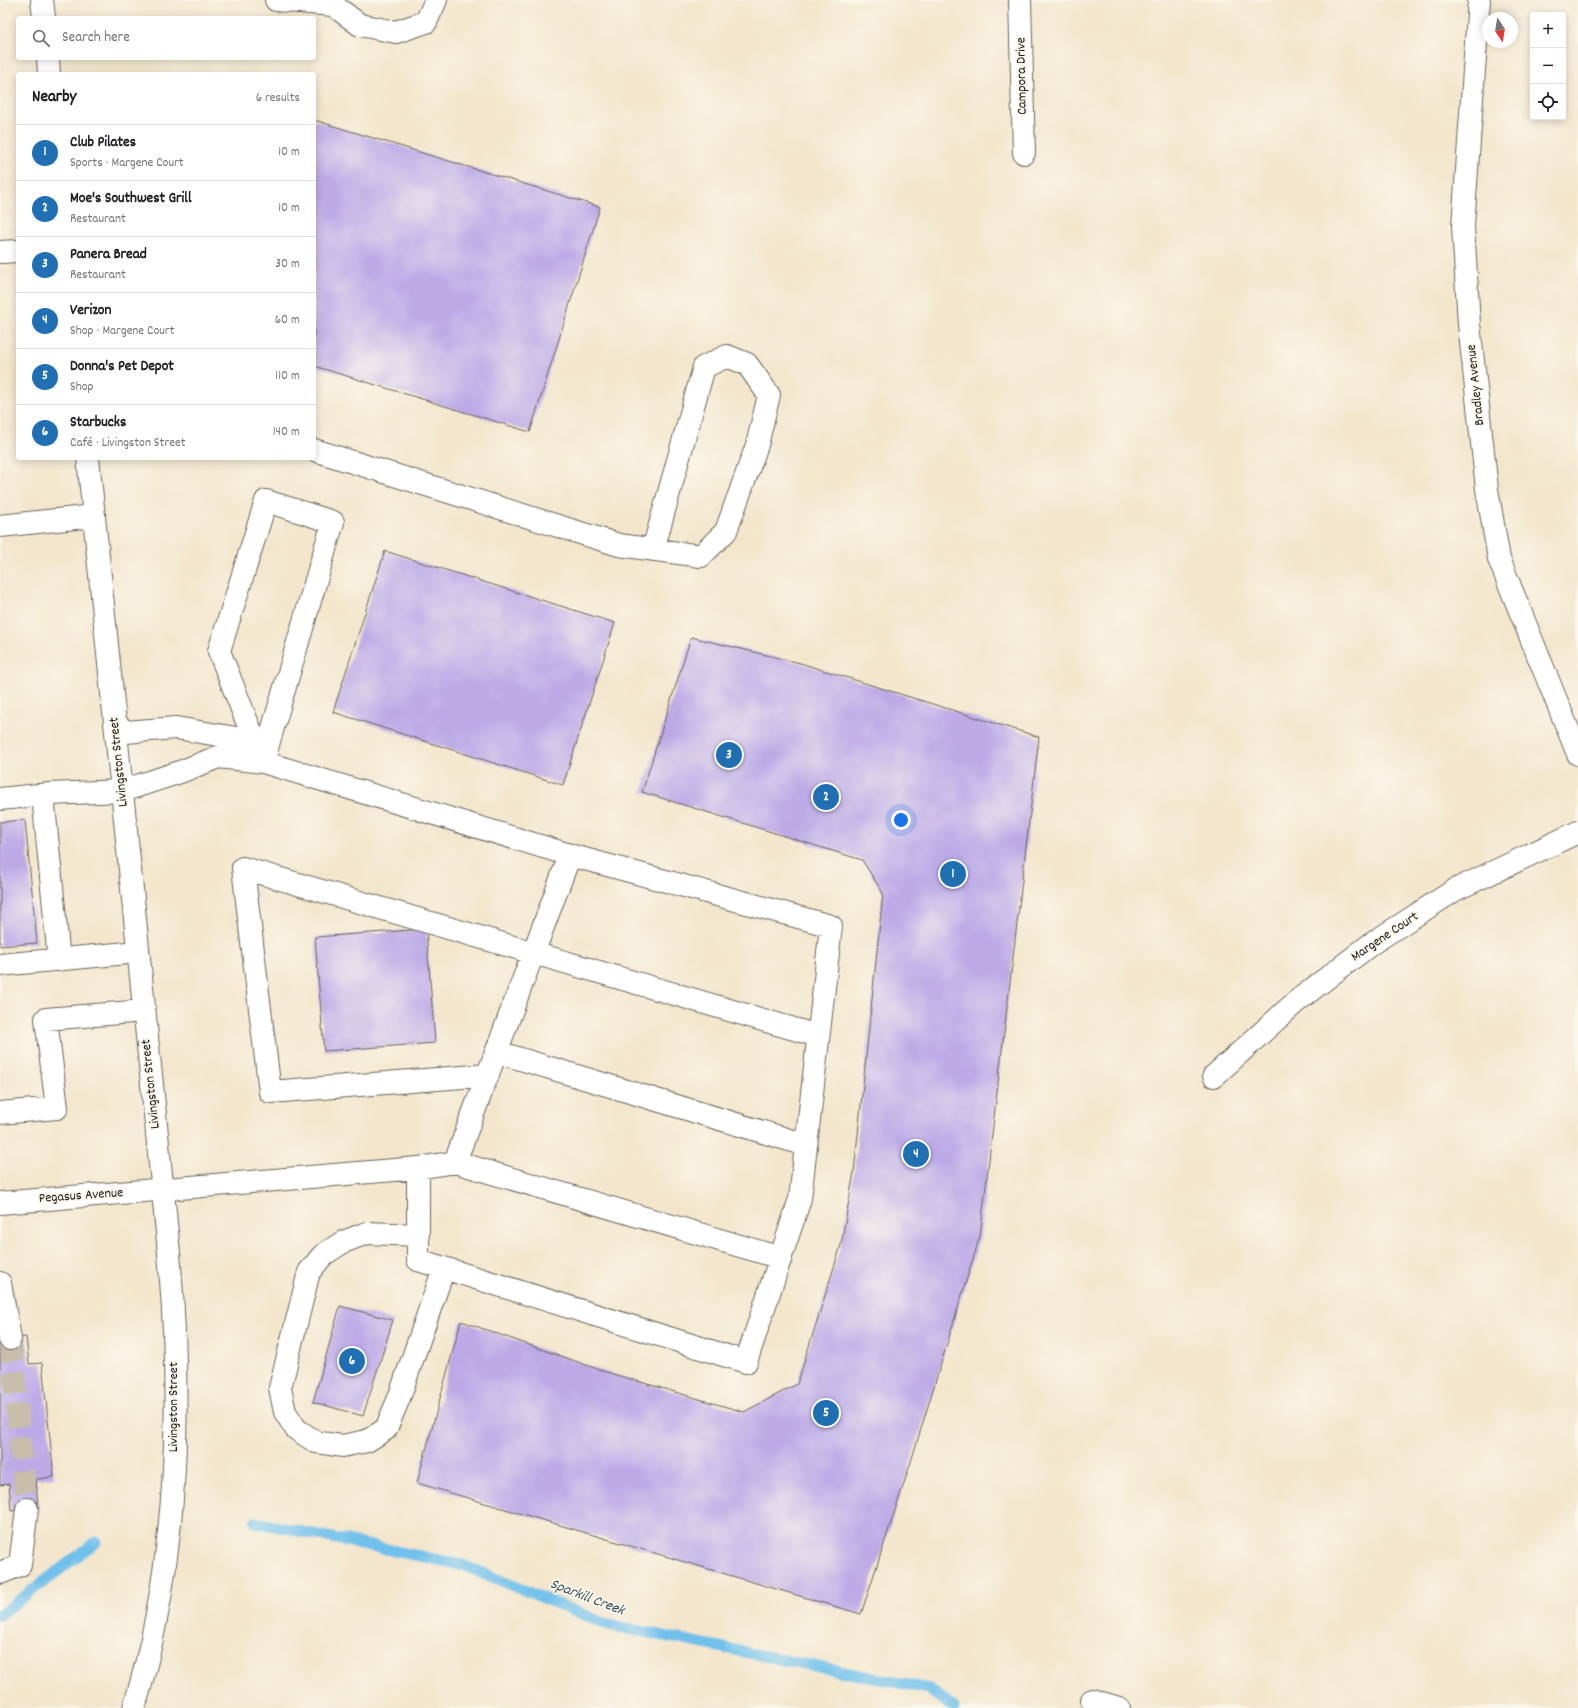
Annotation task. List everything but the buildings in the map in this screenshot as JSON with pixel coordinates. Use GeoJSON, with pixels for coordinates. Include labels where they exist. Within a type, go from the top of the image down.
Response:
{"type":"FeatureCollection","features":[{"type":"Feature","properties":{"kind":"street"},"geometry":{"type":"LineString","coordinates":[[42,0],[44,16]]}},
{"type":"Feature","properties":{"kind":"street"},"geometry":{"type":"LineString","coordinates":[[276,0],[333,2],[360,25],[396,32],[426,22],[436,0]]}},
{"type":"Feature","properties":{"kind":"street","name":"Campora Drive"},"geometry":{"type":"LineString","coordinates":[[1020,0],[1024,152]]}},
{"type":"Feature","properties":{"kind":"street","name":"Bradley Avenue"},"geometry":{"type":"LineString","coordinates":[[1479,0],[1463,226],[1470,324],[1487,489],[1499,558],[1578,754]]}},
{"type":"Feature","properties":{"kind":"street"},"geometry":{"type":"LineString","coordinates":[[48,60],[49,72]]}},
{"type":"Feature","properties":{"kind":"street"},"geometry":{"type":"LineString","coordinates":[[0,252],[16,250]]}},
{"type":"Feature","properties":{"kind":"street"},"geometry":{"type":"LineString","coordinates":[[316,451],[618,545],[653,550],[701,556],[726,531],[757,445],[769,395],[748,364],[727,356],[704,367],[653,550]]}},
{"type":"Feature","properties":{"kind":"street","name":"Livingston Street"},"geometry":{"type":"LineString","coordinates":[[88,460],[172,1281],[175,1347],[176,1413],[172,1512],[164,1578],[141,1686],[134,1708]]}},
{"type":"Feature","properties":{"kind":"street"},"geometry":{"type":"LineString","coordinates":[[266,501],[333,522],[262,762],[219,651],[266,501]]}},
{"type":"Feature","properties":{"kind":"street"},"geometry":{"type":"LineString","coordinates":[[0,526],[94,516]]}},
{"type":"Feature","properties":{"kind":"street"},"geometry":{"type":"LineString","coordinates":[[115,722],[125,732],[176,728],[236,738],[262,762]]}},
{"type":"Feature","properties":{"kind":"street"},"geometry":{"type":"LineString","coordinates":[[0,799],[122,791],[180,772],[218,757],[262,762],[570,855],[831,926],[800,1199],[746,1362],[418,1260],[418,1168]]}},
{"type":"Feature","properties":{"kind":"street"},"geometry":{"type":"LineString","coordinates":[[44,795],[60,960]]}},
{"type":"Feature","properties":{"kind":"street","name":"Margene Court"},"geometry":{"type":"LineString","coordinates":[[1214,1076],[1297,1001],[1371,944],[1455,890],[1578,832]]}},
{"type":"Feature","properties":{"kind":"street"},"geometry":{"type":"LineString","coordinates":[[570,855],[455,1162],[781,1258]]}},
{"type":"Feature","properties":{"kind":"street"},"geometry":{"type":"LineString","coordinates":[[488,1075],[270,1092],[243,868],[534,951],[818,1036]]}},
{"type":"Feature","properties":{"kind":"street"},"geometry":{"type":"LineString","coordinates":[[0,965],[138,952]]}},
{"type":"Feature","properties":{"kind":"street"},"geometry":{"type":"LineString","coordinates":[[0,1113],[57,1108],[46,1019],[144,1011]]}},
{"type":"Feature","properties":{"kind":"street"},"geometry":{"type":"LineString","coordinates":[[497,1052],[806,1145]]}},
{"type":"Feature","properties":{"kind":"street","name":"Pegasus Avenue"},"geometry":{"type":"LineString","coordinates":[[0,1203],[418,1168],[455,1162]]}},
{"type":"Feature","properties":{"kind":"street"},"geometry":{"type":"LineString","coordinates":[[418,1235],[367,1233],[343,1242],[323,1255],[310,1272],[280,1388],[285,1412],[296,1429],[316,1442],[342,1446],[367,1441],[386,1429],[399,1398],[444,1268]]}},
{"type":"Feature","properties":{"kind":"street"},"geometry":{"type":"LineString","coordinates":[[0,1283],[10,1339]]}},
{"type":"Feature","properties":{"kind":"street"},"geometry":{"type":"LineString","coordinates":[[0,1573],[20,1565],[27,1509]]}},
{"type":"Feature","properties":{"kind":"street"},"geometry":{"type":"LineString","coordinates":[[1092,1700],[1119,1708]]}},
{"type":"Feature","properties":{"kind":"waterway","name":"Sparkill Creek"},"geometry":{"type":"LineString","coordinates":[[255,1522],[463,1565],[609,1625],[929,1689],[954,1708]]}},
{"type":"Feature","properties":{"kind":"waterway","name":"Sparkill Creek"},"geometry":{"type":"LineString","coordinates":[[0,1615],[96,1542]]}},
{"type":"Feature","properties":{"kind":"tunnel"},"geometry":{"type":"LineString","coordinates":[[10,1339],[27,1509]]}},
{"type":"Feature","properties":{"kind":"place","name":"Panera Bread"},"geometry":{"type":"Point","coordinates":[729,755]}},
{"type":"Feature","properties":{"kind":"place","name":"Moe's Southwest Grill"},"geometry":{"type":"Point","coordinates":[826,797]}},
{"type":"Feature","properties":{"kind":"place","name":"Club Pilates"},"geometry":{"type":"Point","coordinates":[953,874]}},
{"type":"Feature","properties":{"kind":"place","name":"Verizon"},"geometry":{"type":"Point","coordinates":[916,1154]}},
{"type":"Feature","properties":{"kind":"place","name":"Starbucks"},"geometry":{"type":"Point","coordinates":[352,1361]}},
{"type":"Feature","properties":{"kind":"place","name":"Donna's Pet Depot"},"geometry":{"type":"Point","coordinates":[826,1413]}}]}
